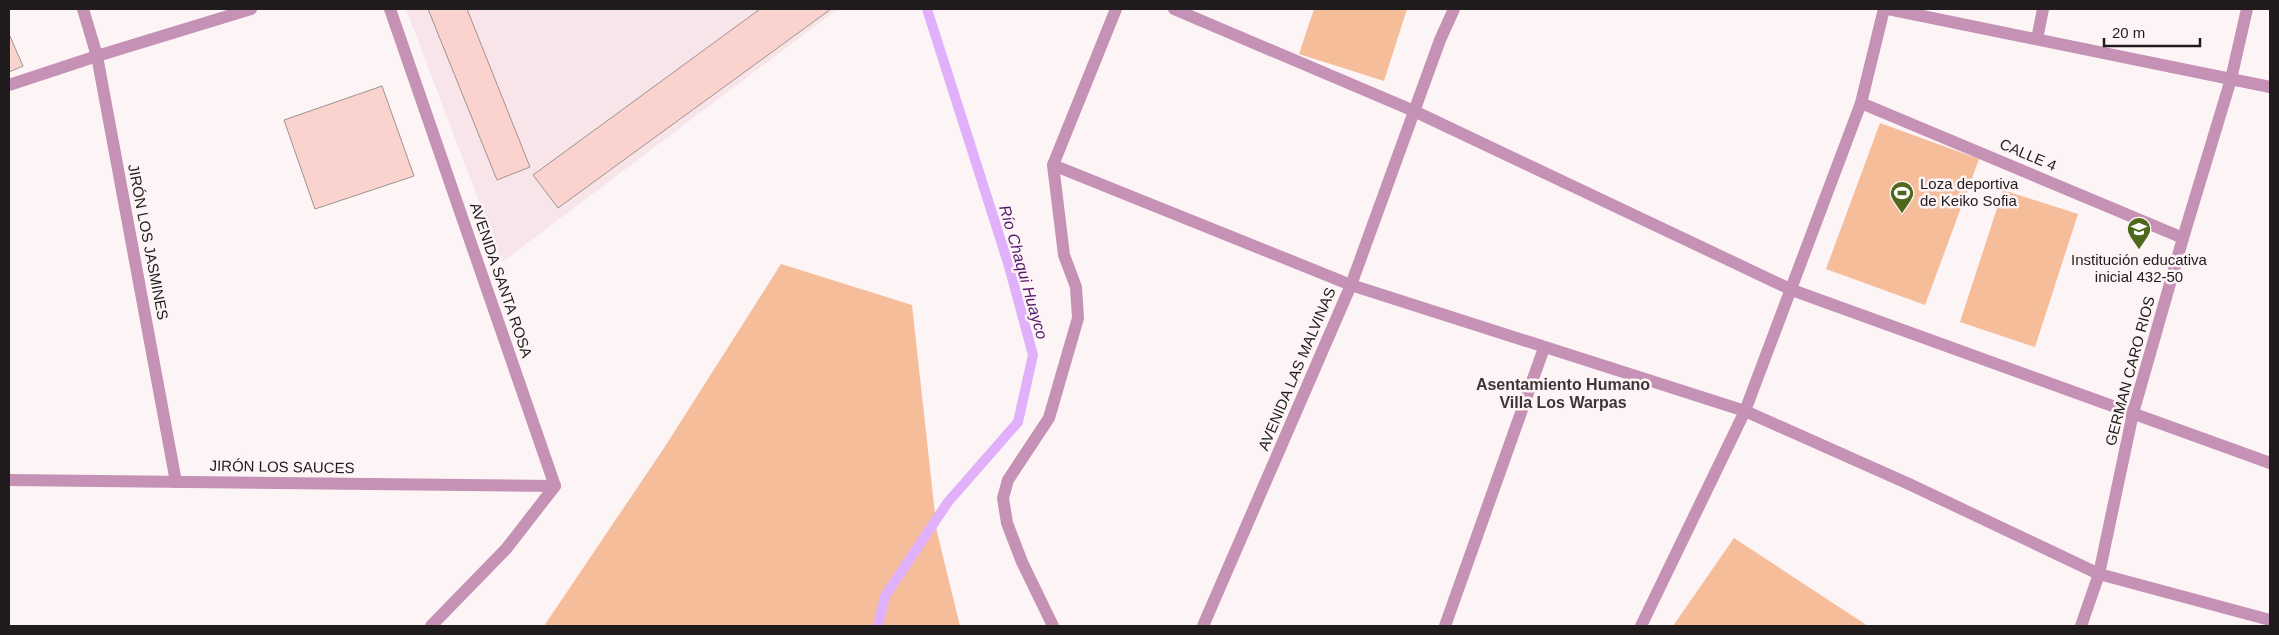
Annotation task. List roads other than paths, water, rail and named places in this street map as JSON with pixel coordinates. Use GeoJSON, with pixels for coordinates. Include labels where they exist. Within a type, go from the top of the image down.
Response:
{"type":"FeatureCollection","features":[{"type":"Feature","properties":{"kind":"street","name":"JIRÓN LOS JASMINES"},"geometry":{"type":"LineString","coordinates":[[83,9],[97,56],[176,482]]}},
{"type":"Feature","properties":{"kind":"street"},"geometry":{"type":"LineString","coordinates":[[9,85],[251,9]]}},
{"type":"Feature","properties":{"kind":"street","name":"AVENIDA SANTA ROSA"},"geometry":{"type":"LineString","coordinates":[[390,9],[555,486]]}},
{"type":"Feature","properties":{"kind":"street"},"geometry":{"type":"LineString","coordinates":[[1054,626],[1022,562],[1007,523],[1003,498],[1008,480],[1049,418],[1078,318],[1076,287],[1064,255],[1053,165],[1116,9]]}},
{"type":"Feature","properties":{"kind":"street"},"geometry":{"type":"LineString","coordinates":[[1174,9],[1414,112],[1792,290],[2270,463]]}},
{"type":"Feature","properties":{"kind":"street","name":"AVENIDA LAS MALVINAS"},"geometry":{"type":"LineString","coordinates":[[1203,626],[1351,285],[1454,9]]}},
{"type":"Feature","properties":{"kind":"street"},"geometry":{"type":"LineString","coordinates":[[1641,626],[1745,411],[1861,103],[1886,9],[2270,87]]}},
{"type":"Feature","properties":{"kind":"street"},"geometry":{"type":"LineString","coordinates":[[2037,39],[2042,9]]}},
{"type":"Feature","properties":{"kind":"street","name":"GERMAN CARO RIOS"},"geometry":{"type":"LineString","coordinates":[[2081,626],[2099,574],[2133,413],[2183,238],[2232,79],[2246,9]]}},
{"type":"Feature","properties":{"kind":"street","name":"CALLE 4"},"geometry":{"type":"LineString","coordinates":[[1861,103],[2183,238]]}},
{"type":"Feature","properties":{"kind":"street"},"geometry":{"type":"LineString","coordinates":[[1053,165],[1351,285],[1745,411],[1909,484],[2099,574],[2270,620]]}},
{"type":"Feature","properties":{"kind":"street"},"geometry":{"type":"LineString","coordinates":[[1445,626],[1544,348]]}},
{"type":"Feature","properties":{"kind":"street","name":"JIRÓN LOS SAUCES"},"geometry":{"type":"LineString","coordinates":[[9,480],[555,486]]}},
{"type":"Feature","properties":{"kind":"street"},"geometry":{"type":"LineString","coordinates":[[431,626],[506,549],[555,486]]}},
{"type":"Feature","properties":{"kind":"waterway","name":"Río Chaqui Huayco"},"geometry":{"type":"LineString","coordinates":[[878,626],[885,596],[948,502],[1018,422],[1033,355],[1008,263],[927,9]]}},
{"type":"Feature","properties":{"kind":"place","name":"Loza deportiva de Keiko Sofia"},"geometry":{"type":"Point","coordinates":[1902,214]}},
{"type":"Feature","properties":{"kind":"place","name":"Institución educativa inicial 432-50"},"geometry":{"type":"Point","coordinates":[2139,250]}},
{"type":"Feature","properties":{"kind":"district","name":"Asentamiento Humano Villa Los Warpas"},"geometry":{"type":"Point","coordinates":[1563,393]}}]}
